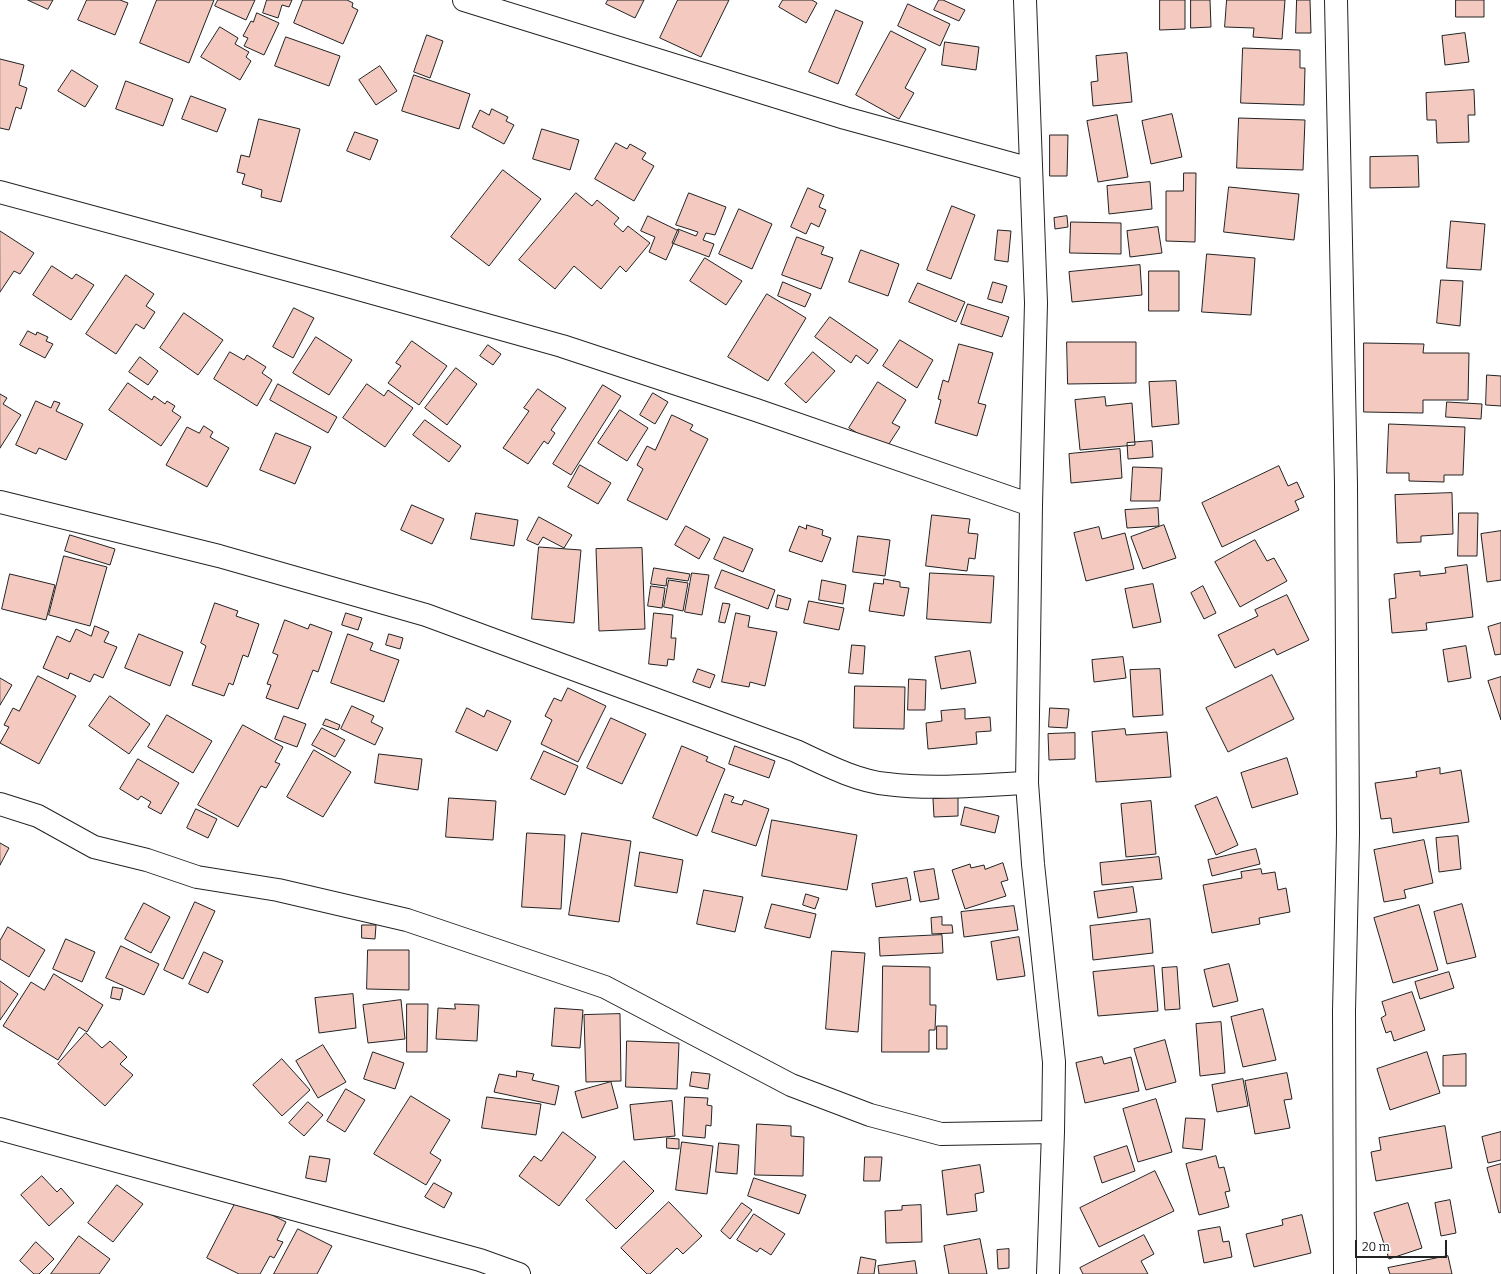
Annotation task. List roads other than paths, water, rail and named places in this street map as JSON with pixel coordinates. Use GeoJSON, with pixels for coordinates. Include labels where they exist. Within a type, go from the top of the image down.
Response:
{"type":"FeatureCollection","features":[{"type":"Feature","properties":{"kind":"street"},"geometry":{"type":"LineString","coordinates":[[464,0],[845,118],[1031,169]]}},
{"type":"Feature","properties":{"kind":"street"},"geometry":{"type":"LineString","coordinates":[[1025,0],[1036,303],[1031,505],[1027,783],[1033,864],[1054,1062],[1048,1274]]}},
{"type":"Feature","properties":{"kind":"street"},"geometry":{"type":"LineString","coordinates":[[1336,0],[1346,484],[1348,834],[1344,1011],[1345,1274]]}},
{"type":"Feature","properties":{"kind":"street"},"geometry":{"type":"LineString","coordinates":[[0,192],[333,282],[562,346],[1031,505]]}},
{"type":"Feature","properties":{"kind":"street"},"geometry":{"type":"LineString","coordinates":[[0,502],[218,556],[426,615],[796,751],[855,776],[886,784],[926,786],[1027,783]]}},
{"type":"Feature","properties":{"kind":"street"},"geometry":{"type":"LineString","coordinates":[[0,804],[38,816],[94,847],[147,860],[197,877],[278,890],[407,920],[605,987],[791,1085],[870,1115],[941,1134],[1053,1132]]}},
{"type":"Feature","properties":{"kind":"street"},"geometry":{"type":"LineString","coordinates":[[0,1130],[480,1260],[519,1274]]}}]}
